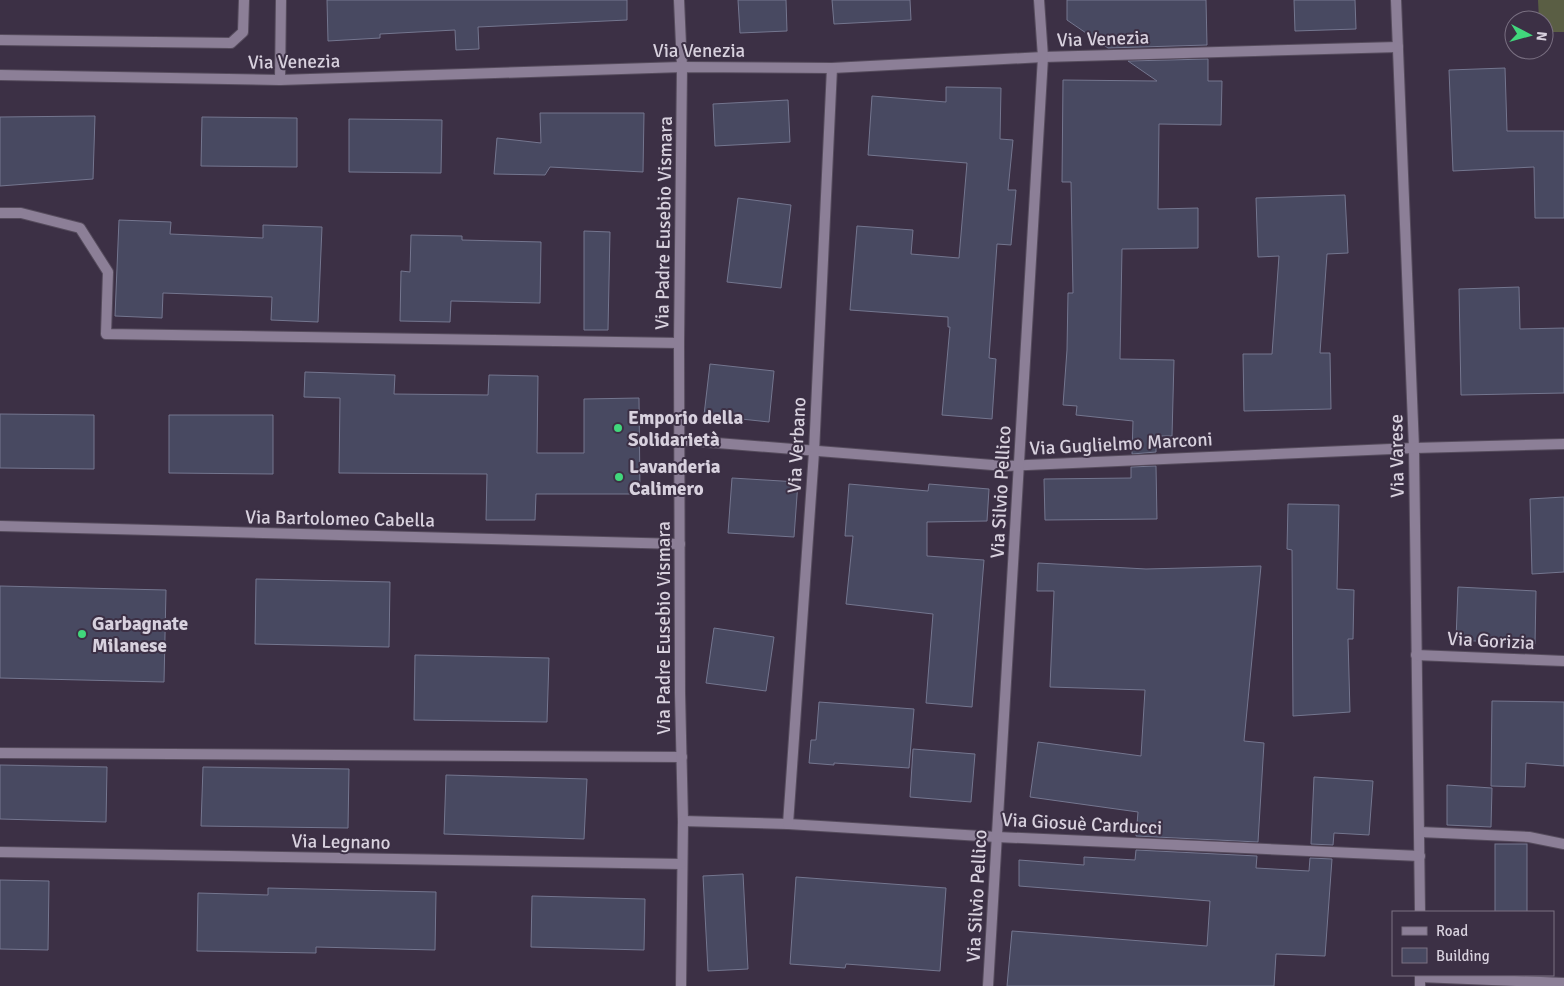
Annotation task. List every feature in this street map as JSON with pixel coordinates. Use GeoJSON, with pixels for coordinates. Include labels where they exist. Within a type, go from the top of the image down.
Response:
{"type":"FeatureCollection","features":[{"type":"Feature","properties":{"kind":"street"},"geometry":{"type":"LineString","coordinates":[[0,40],[231,43],[243,32],[244,0]]}},
{"type":"Feature","properties":{"kind":"street"},"geometry":{"type":"LineString","coordinates":[[280,80],[281,0]]}},
{"type":"Feature","properties":{"kind":"street","name":"Via Padre Eusebio Vismara"},"geometry":{"type":"LineString","coordinates":[[679,0],[682,67],[679,343],[683,821],[681,986]]}},
{"type":"Feature","properties":{"kind":"street","name":"Via Silvio Pellico"},"geometry":{"type":"LineString","coordinates":[[988,986],[1043,57],[1039,0]]}},
{"type":"Feature","properties":{"kind":"street","name":"Via Varese"},"geometry":{"type":"LineString","coordinates":[[1396,0],[1414,448],[1420,911]]}},
{"type":"Feature","properties":{"kind":"street","name":"Via Venezia"},"geometry":{"type":"LineString","coordinates":[[0,75],[280,80],[682,67],[832,68],[1043,57],[1398,47]]}},
{"type":"Feature","properties":{"kind":"street","name":"Via Verbano"},"geometry":{"type":"LineString","coordinates":[[788,824],[814,452],[832,68]]}},
{"type":"Feature","properties":{"kind":"street"},"geometry":{"type":"LineString","coordinates":[[0,213],[21,213],[80,228],[108,272],[106,334],[679,343]]}},
{"type":"Feature","properties":{"kind":"street","name":"Via Guglielmo Marconi"},"geometry":{"type":"LineString","coordinates":[[680,440],[1005,466],[1414,448],[1564,444]]}},
{"type":"Feature","properties":{"kind":"street","name":"Via Bartolomeo Cabella"},"geometry":{"type":"LineString","coordinates":[[0,526],[680,544]]}},
{"type":"Feature","properties":{"kind":"street","name":"Via Gorizia"},"geometry":{"type":"LineString","coordinates":[[1416,655],[1564,661]]}},
{"type":"Feature","properties":{"kind":"street"},"geometry":{"type":"LineString","coordinates":[[0,753],[682,757]]}},
{"type":"Feature","properties":{"kind":"street","name":"Via Giosuè Carducci"},"geometry":{"type":"LineString","coordinates":[[683,821],[788,824],[997,837],[1420,856]]}},
{"type":"Feature","properties":{"kind":"street"},"geometry":{"type":"LineString","coordinates":[[1420,832],[1529,837],[1564,844]]}},
{"type":"Feature","properties":{"kind":"street","name":"Via Legnano"},"geometry":{"type":"LineString","coordinates":[[0,852],[681,864]]}},
{"type":"Feature","properties":{"kind":"street"},"geometry":{"type":"LineString","coordinates":[[1420,979],[1564,983]]}},
{"type":"Feature","properties":{"kind":"green space"},"geometry":{"type":"Polygon","coordinates":[[[1538,0],[1564,0],[1564,32],[1554,32],[1554,10],[1538,10],[1538,0]]]}},
{"type":"Feature","properties":{"kind":"building"},"geometry":{"type":"Polygon","coordinates":[[[327,0],[627,0],[627,20],[478,27],[479,49],[456,50],[455,30],[380,34],[380,38],[328,41],[327,0]]]}},
{"type":"Feature","properties":{"kind":"building"},"geometry":{"type":"Polygon","coordinates":[[[738,0],[786,0],[787,31],[740,33],[738,0]]]}},
{"type":"Feature","properties":{"kind":"building"},"geometry":{"type":"Polygon","coordinates":[[[832,0],[910,0],[911,20],[834,24],[832,0]]]}},
{"type":"Feature","properties":{"kind":"building"},"geometry":{"type":"Polygon","coordinates":[[[1067,0],[1206,0],[1207,45],[1108,48],[1067,20],[1067,0]]]}},
{"type":"Feature","properties":{"kind":"building"},"geometry":{"type":"Polygon","coordinates":[[[1294,0],[1355,0],[1356,29],[1295,31],[1294,0]]]}},
{"type":"Feature","properties":{"kind":"building"},"geometry":{"type":"Polygon","coordinates":[[[1208,59],[1208,81],[1222,81],[1221,125],[1159,124],[1158,209],[1198,208],[1198,248],[1122,249],[1120,359],[1174,360],[1172,436],[1156,436],[1156,452],[1132,454],[1133,421],[1076,415],[1077,406],[1063,405],[1067,350],[1068,293],[1073,293],[1071,182],[1062,182],[1063,80],[1157,81],[1128,61],[1208,59]]]}},
{"type":"Feature","properties":{"kind":"building"},"geometry":{"type":"Polygon","coordinates":[[[1505,68],[1507,131],[1564,131],[1564,218],[1535,218],[1534,167],[1453,171],[1449,70],[1505,68]]]}},
{"type":"Feature","properties":{"kind":"building"},"geometry":{"type":"Polygon","coordinates":[[[946,87],[1001,88],[1000,139],[1013,140],[1008,190],[1016,190],[1011,245],[997,244],[989,358],[996,359],[992,419],[942,415],[950,327],[948,327],[948,317],[850,310],[857,226],[913,230],[911,254],[959,258],[967,163],[868,155],[872,96],[946,102],[946,87]]]}},
{"type":"Feature","properties":{"kind":"building"},"geometry":{"type":"Polygon","coordinates":[[[788,100],[790,142],[715,146],[713,104],[788,100]]]}},
{"type":"Feature","properties":{"kind":"building"},"geometry":{"type":"Polygon","coordinates":[[[540,113],[644,113],[643,172],[550,167],[545,175],[494,174],[497,138],[541,143],[540,113]]]}},
{"type":"Feature","properties":{"kind":"building"},"geometry":{"type":"Polygon","coordinates":[[[95,116],[93,179],[0,186],[0,117],[95,116]]]}},
{"type":"Feature","properties":{"kind":"building"},"geometry":{"type":"Polygon","coordinates":[[[202,117],[297,118],[297,167],[201,166],[202,117]]]}},
{"type":"Feature","properties":{"kind":"building"},"geometry":{"type":"Polygon","coordinates":[[[349,119],[442,120],[441,173],[349,172],[349,119]]]}},
{"type":"Feature","properties":{"kind":"building"},"geometry":{"type":"Polygon","coordinates":[[[1345,195],[1348,253],[1327,254],[1320,353],[1330,353],[1331,409],[1244,411],[1243,354],[1272,354],[1279,256],[1258,257],[1256,198],[1345,195]]]}},
{"type":"Feature","properties":{"kind":"building"},"geometry":{"type":"Polygon","coordinates":[[[738,198],[791,205],[781,288],[727,282],[738,198]]]}},
{"type":"Feature","properties":{"kind":"building"},"geometry":{"type":"Polygon","coordinates":[[[119,220],[171,222],[170,234],[263,238],[263,225],[322,227],[318,322],[271,320],[272,297],[163,293],[162,318],[115,316],[119,220]]]}},
{"type":"Feature","properties":{"kind":"building"},"geometry":{"type":"Polygon","coordinates":[[[584,231],[610,232],[608,330],[584,330],[584,231]]]}},
{"type":"Feature","properties":{"kind":"building"},"geometry":{"type":"Polygon","coordinates":[[[411,235],[462,236],[462,240],[541,242],[540,303],[451,301],[450,322],[400,321],[401,271],[410,272],[411,235]]]}},
{"type":"Feature","properties":{"kind":"building"},"geometry":{"type":"Polygon","coordinates":[[[1519,287],[1520,329],[1564,328],[1564,393],[1461,395],[1459,289],[1519,287]]]}},
{"type":"Feature","properties":{"kind":"building"},"geometry":{"type":"Polygon","coordinates":[[[710,364],[774,371],[769,422],[704,415],[710,364]]]}},
{"type":"Feature","properties":{"kind":"building"},"geometry":{"type":"Polygon","coordinates":[[[305,372],[395,375],[394,394],[488,395],[489,375],[538,376],[537,453],[584,453],[584,399],[639,398],[640,494],[536,494],[535,520],[486,520],[487,474],[339,473],[340,398],[304,397],[305,372]]]}},
{"type":"Feature","properties":{"kind":"building"},"geometry":{"type":"Polygon","coordinates":[[[0,414],[94,415],[94,469],[0,468],[0,414]]]}},
{"type":"Feature","properties":{"kind":"building"},"geometry":{"type":"Polygon","coordinates":[[[169,415],[273,415],[273,474],[169,473],[169,415]]]}},
{"type":"Feature","properties":{"kind":"building"},"geometry":{"type":"Polygon","coordinates":[[[1156,466],[1157,519],[1045,520],[1044,479],[1131,478],[1131,467],[1156,466]]]}},
{"type":"Feature","properties":{"kind":"building"},"geometry":{"type":"Polygon","coordinates":[[[732,478],[798,482],[794,537],[728,533],[732,478]]]}},
{"type":"Feature","properties":{"kind":"building"},"geometry":{"type":"Polygon","coordinates":[[[849,484],[928,491],[929,484],[989,489],[987,521],[927,522],[927,556],[984,560],[972,707],[926,703],[933,614],[846,604],[853,536],[845,536],[849,484]]]}},
{"type":"Feature","properties":{"kind":"building"},"geometry":{"type":"Polygon","coordinates":[[[1564,497],[1564,572],[1532,574],[1530,499],[1564,497]]]}},
{"type":"Feature","properties":{"kind":"building"},"geometry":{"type":"Polygon","coordinates":[[[1288,504],[1339,505],[1337,589],[1354,590],[1353,639],[1348,639],[1350,712],[1293,716],[1292,550],[1287,549],[1288,504]]]}},
{"type":"Feature","properties":{"kind":"building"},"geometry":{"type":"Polygon","coordinates":[[[1038,563],[1146,569],[1261,566],[1244,741],[1264,743],[1258,842],[1136,836],[1138,812],[1030,797],[1038,742],[1141,756],[1145,690],[1050,687],[1054,591],[1037,591],[1038,563]]]}},
{"type":"Feature","properties":{"kind":"building"},"geometry":{"type":"Polygon","coordinates":[[[256,579],[390,582],[389,647],[255,644],[256,579]]]}},
{"type":"Feature","properties":{"kind":"building","name":"Garbagnate Milanese"},"geometry":{"type":"Polygon","coordinates":[[[0,586],[166,590],[164,682],[0,678],[0,586]]]}},
{"type":"Feature","properties":{"kind":"building"},"geometry":{"type":"Polygon","coordinates":[[[1458,587],[1536,591],[1535,644],[1456,640],[1458,587]]]}},
{"type":"Feature","properties":{"kind":"building"},"geometry":{"type":"Polygon","coordinates":[[[714,628],[774,637],[766,691],[706,683],[714,628]]]}},
{"type":"Feature","properties":{"kind":"building"},"geometry":{"type":"Polygon","coordinates":[[[415,655],[549,658],[547,722],[414,720],[415,655]]]}},
{"type":"Feature","properties":{"kind":"building"},"geometry":{"type":"Polygon","coordinates":[[[1492,701],[1564,702],[1564,766],[1526,763],[1525,787],[1491,786],[1492,701]]]}},
{"type":"Feature","properties":{"kind":"building"},"geometry":{"type":"Polygon","coordinates":[[[819,702],[914,709],[909,768],[809,763],[811,740],[816,740],[819,702]]]}},
{"type":"Feature","properties":{"kind":"building"},"geometry":{"type":"Polygon","coordinates":[[[913,749],[975,754],[971,802],[910,797],[913,749]]]}},
{"type":"Feature","properties":{"kind":"building"},"geometry":{"type":"Polygon","coordinates":[[[0,765],[107,767],[106,822],[0,819],[0,765]]]}},
{"type":"Feature","properties":{"kind":"building"},"geometry":{"type":"Polygon","coordinates":[[[203,767],[349,769],[348,828],[201,826],[203,767]]]}},
{"type":"Feature","properties":{"kind":"building"},"geometry":{"type":"Polygon","coordinates":[[[446,775],[587,779],[584,839],[444,834],[446,775]]]}},
{"type":"Feature","properties":{"kind":"building"},"geometry":{"type":"Polygon","coordinates":[[[1314,777],[1373,781],[1369,835],[1334,833],[1333,845],[1311,844],[1314,777]]]}},
{"type":"Feature","properties":{"kind":"building"},"geometry":{"type":"Polygon","coordinates":[[[1447,785],[1492,788],[1491,827],[1447,825],[1447,785]]]}},
{"type":"Feature","properties":{"kind":"building"},"geometry":{"type":"Polygon","coordinates":[[[1495,844],[1527,844],[1527,911],[1495,911],[1495,844]]]}},
{"type":"Feature","properties":{"kind":"building"},"geometry":{"type":"Polygon","coordinates":[[[1136,850],[1257,856],[1256,868],[1309,871],[1310,858],[1332,859],[1325,956],[1276,954],[1274,986],[1007,986],[1012,931],[1207,946],[1210,901],[1019,886],[1019,860],[1084,865],[1084,857],[1135,860],[1136,850]]]}},
{"type":"Feature","properties":{"kind":"building"},"geometry":{"type":"Polygon","coordinates":[[[743,874],[748,969],[708,971],[703,876],[743,874]]]}},
{"type":"Feature","properties":{"kind":"building"},"geometry":{"type":"Polygon","coordinates":[[[796,877],[946,888],[940,971],[846,964],[845,968],[790,964],[796,877]]]}},
{"type":"Feature","properties":{"kind":"building"},"geometry":{"type":"Polygon","coordinates":[[[0,880],[49,881],[48,950],[0,949],[0,880]]]}},
{"type":"Feature","properties":{"kind":"building"},"geometry":{"type":"Polygon","coordinates":[[[268,888],[436,892],[435,950],[316,947],[316,953],[197,951],[198,893],[268,895],[268,888]]]}},
{"type":"Feature","properties":{"kind":"building"},"geometry":{"type":"Polygon","coordinates":[[[532,896],[645,899],[644,950],[531,947],[532,896]]]}},
{"type":"Feature","properties":{"kind":"place","name":"Emporio della Solidarietà"},"geometry":{"type":"Point","coordinates":[618,428]}},
{"type":"Feature","properties":{"kind":"place","name":"Lavanderia Calimero"},"geometry":{"type":"Point","coordinates":[619,477]}},
{"type":"Feature","properties":{"kind":"place","name":"Garbagnate Milanese"},"geometry":{"type":"Point","coordinates":[82,634]}}]}
